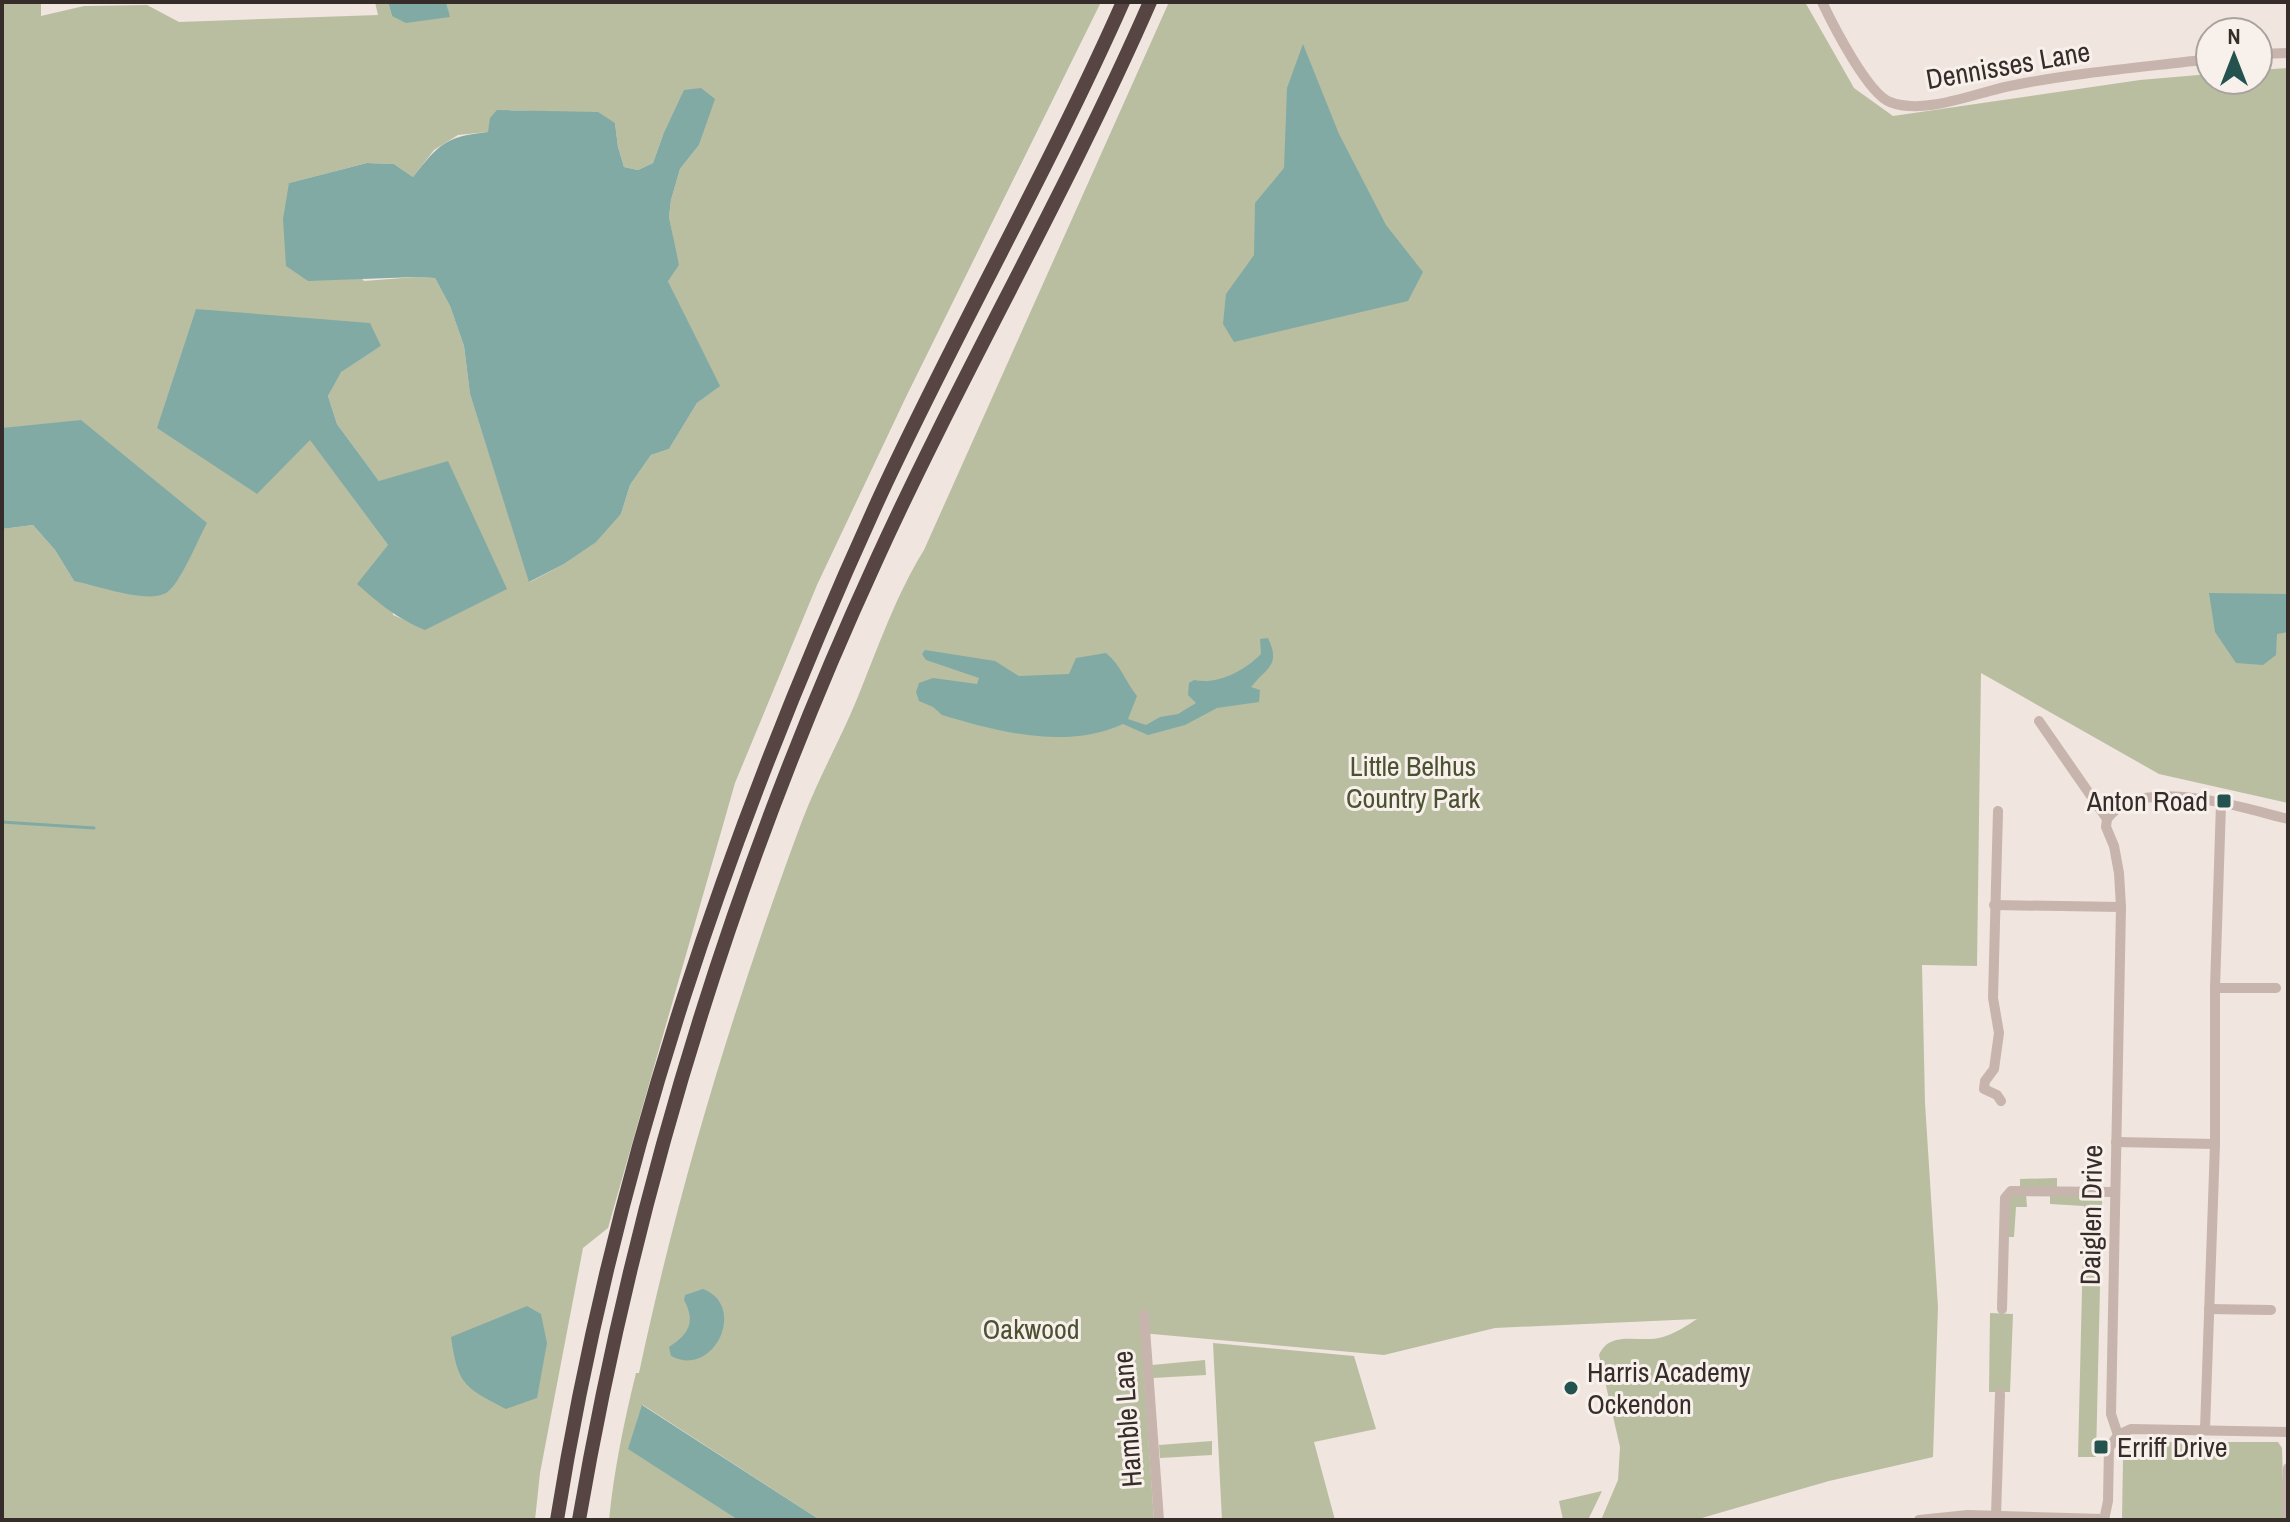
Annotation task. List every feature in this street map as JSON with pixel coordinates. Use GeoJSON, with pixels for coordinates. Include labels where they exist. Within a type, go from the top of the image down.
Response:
{"type":"FeatureCollection","features":[{"type":"Feature","properties":{"kind":"highway"},"geometry":{"type":"LineString","coordinates":[[557,1520],[585,1366],[627,1183],[680,1003],[737,837],[795,691],[883,490],[1079,99],[1123,2]]}},
{"type":"Feature","properties":{"kind":"highway"},"geometry":{"type":"LineString","coordinates":[[579,1520],[608,1368],[651,1185],[703,1007],[755,854],[813,707],[901,507],[1077,159],[1150,2]]}},
{"type":"Feature","properties":{"kind":"street","name":"Dennisses Lane"},"geometry":{"type":"LineString","coordinates":[[1822,2],[1872,88],[1887,101],[1905,106],[1937,104],[2014,85],[2194,61]]}},
{"type":"Feature","properties":{"kind":"street","name":"Daiglen Drive"},"geometry":{"type":"LineString","coordinates":[[2039,721],[2107,819],[2106,827],[2114,846],[2119,873],[2121,907],[2111,1414],[2118,1435],[2109,1448],[2108,1501],[2104,1520]]}},
{"type":"Feature","properties":{"kind":"street"},"geometry":{"type":"LineString","coordinates":[[2107,819],[2113,811],[2136,800],[2169,795],[2288,819]]}},
{"type":"Feature","properties":{"kind":"street"},"geometry":{"type":"LineString","coordinates":[[2205,1429],[2215,1144],[2215,988],[2221,804]]}},
{"type":"Feature","properties":{"kind":"street"},"geometry":{"type":"LineString","coordinates":[[1998,811],[1993,998],[1999,1033],[1994,1069],[1985,1081],[1984,1089],[1997,1095],[2001,1101]]}},
{"type":"Feature","properties":{"kind":"street"},"geometry":{"type":"LineString","coordinates":[[1994,905],[2121,907]]}},
{"type":"Feature","properties":{"kind":"street"},"geometry":{"type":"LineString","coordinates":[[2215,988],[2276,988]]}},
{"type":"Feature","properties":{"kind":"street"},"geometry":{"type":"LineString","coordinates":[[2116,1142],[2215,1144]]}},
{"type":"Feature","properties":{"kind":"street"},"geometry":{"type":"LineString","coordinates":[[2002,1309],[2007,1193],[2115,1192]]}},
{"type":"Feature","properties":{"kind":"street"},"geometry":{"type":"LineString","coordinates":[[2209,1309],[2271,1310]]}},
{"type":"Feature","properties":{"kind":"street","name":"Hamble Lane"},"geometry":{"type":"LineString","coordinates":[[1144,1315],[1159,1520]]}},
{"type":"Feature","properties":{"kind":"street"},"geometry":{"type":"LineString","coordinates":[[1996,1515],[2000,1394]]}},
{"type":"Feature","properties":{"kind":"street"},"geometry":{"type":"LineString","coordinates":[[2118,1435],[2131,1429],[2288,1432]]}},
{"type":"Feature","properties":{"kind":"street"},"geometry":{"type":"LineString","coordinates":[[2287,1520],[2288,1468]]}},
{"type":"Feature","properties":{"kind":"street"},"geometry":{"type":"LineString","coordinates":[[1919,1520],[1996,1515],[2104,1520]]}},
{"type":"Feature","properties":{"kind":"green space"},"geometry":{"type":"Polygon","coordinates":[[[2,2],[41,2],[41,16],[84,6],[147,5],[179,22],[378,15],[375,2],[388,2],[392,16],[449,16],[446,2],[1101,2],[817,585],[735,783],[608,1228],[583,1248],[540,1473],[535,1520],[2,1520],[2,529],[33,525],[55,550],[74,581],[179,578],[191,552],[2,428],[2,2]],[[714,99],[663,135],[653,163],[638,170],[624,167],[615,123],[553,112],[511,110],[488,132],[458,135],[434,150],[413,177],[394,164],[367,163],[289,183],[364,281],[435,278],[450,306],[464,346],[470,394],[530,582],[564,564],[596,541],[621,514],[630,485],[651,455],[669,449],[697,403],[719,386],[668,281],[673,238],[669,217],[671,200],[680,169],[699,145],[714,99]],[[196,309],[310,439],[388,545],[393,615],[426,629],[379,481],[337,424],[328,396],[340,372],[381,346],[196,309]]]}},
{"type":"Feature","properties":{"kind":"green space","name":"Little Belhus Country Park"},"geometry":{"type":"Polygon","coordinates":[[[1169,2],[1805,2],[1854,88],[1893,116],[2140,80],[2194,75],[2194,96],[2274,96],[2274,69],[2288,68],[2288,803],[2159,774],[1981,673],[1977,966],[1922,965],[1925,1103],[1938,1307],[1933,1457],[1829,1481],[1695,1520],[1601,1520],[1618,1480],[1620,1447],[1599,1355],[1611,1342],[1663,1337],[1697,1319],[1495,1328],[1384,1355],[1141,1333],[1154,1520],[820,1520],[643,1405],[629,1449],[738,1520],[609,1520],[627,1410],[636,1373],[639,1373],[690,1163],[754,957],[802,821],[896,604],[924,550],[1169,2]]]}},
{"type":"Feature","properties":{"kind":"green space"},"geometry":{"type":"Polygon","coordinates":[[[2057,1178],[2057,1187],[2020,1187],[2020,1179],[2057,1178]]]}},
{"type":"Feature","properties":{"kind":"green space"},"geometry":{"type":"Polygon","coordinates":[[[2012,1194],[2026,1194],[2027,1207],[2016,1207],[2014,1237],[2008,1237],[2009,1199],[2012,1194]]]}},
{"type":"Feature","properties":{"kind":"green space"},"geometry":{"type":"Polygon","coordinates":[[[2050,1194],[2098,1195],[2102,1201],[2096,1457],[2078,1457],[2084,1206],[2050,1204],[2050,1194]]]}},
{"type":"Feature","properties":{"kind":"green space"},"geometry":{"type":"Polygon","coordinates":[[[1990,1313],[2013,1314],[2010,1392],[1989,1392],[1990,1313]]]}},
{"type":"Feature","properties":{"kind":"green space"},"geometry":{"type":"Polygon","coordinates":[[[1213,1343],[1354,1356],[1376,1429],[1314,1442],[1335,1520],[1222,1520],[1213,1343]]]}},
{"type":"Feature","properties":{"kind":"green space"},"geometry":{"type":"Polygon","coordinates":[[[1205,1360],[1206,1375],[1153,1378],[1152,1365],[1205,1360]]]}},
{"type":"Feature","properties":{"kind":"green space"},"geometry":{"type":"Polygon","coordinates":[[[1212,1441],[1212,1455],[1160,1458],[1159,1445],[1212,1441]]]}},
{"type":"Feature","properties":{"kind":"green space"},"geometry":{"type":"Polygon","coordinates":[[[2135,1442],[2278,1442],[2282,1448],[2284,1520],[2122,1520],[2123,1459],[2135,1442]]]}},
{"type":"Feature","properties":{"kind":"green space"},"geometry":{"type":"Polygon","coordinates":[[[1602,1491],[1588,1520],[1563,1520],[1559,1501],[1602,1491]]]}},
{"type":"Feature","properties":{"kind":"water"},"geometry":{"type":"Polygon","coordinates":[[[388,2],[446,2],[450,17],[406,23],[392,16],[388,2]]]}},
{"type":"Feature","properties":{"kind":"water"},"geometry":{"type":"Polygon","coordinates":[[[1303,44],[1339,134],[1386,225],[1423,272],[1408,301],[1234,342],[1223,324],[1226,294],[1254,255],[1255,203],[1284,168],[1287,88],[1303,44]]]}},
{"type":"Feature","properties":{"kind":"water"},"geometry":{"type":"Polygon","coordinates":[[[701,88],[715,99],[699,145],[680,169],[671,200],[669,217],[679,265],[668,281],[720,386],[697,403],[669,449],[651,455],[630,485],[621,514],[596,542],[564,564],[529,582],[470,394],[464,346],[450,306],[435,278],[308,281],[286,266],[283,219],[289,183],[367,163],[394,164],[413,177],[437,149],[452,139],[488,132],[490,118],[497,110],[598,112],[615,123],[624,167],[638,170],[653,163],[684,90],[701,88]]]}},
{"type":"Feature","properties":{"kind":"water"},"geometry":{"type":"Polygon","coordinates":[[[196,309],[370,323],[381,346],[341,372],[328,396],[337,424],[379,481],[448,461],[507,589],[425,630],[389,610],[357,584],[388,545],[310,440],[257,494],[157,428],[196,309]]]}},
{"type":"Feature","properties":{"kind":"water"},"geometry":{"type":"Polygon","coordinates":[[[81,420],[207,523],[183,572],[166,593],[157,596],[134,595],[74,581],[55,550],[33,525],[2,529],[2,428],[81,420]]]}},
{"type":"Feature","properties":{"kind":"water"},"geometry":{"type":"Polygon","coordinates":[[[2209,593],[2288,594],[2288,632],[2277,634],[2276,655],[2263,665],[2236,663],[2215,632],[2209,593]]]}},
{"type":"Feature","properties":{"kind":"water"},"geometry":{"type":"Polygon","coordinates":[[[1268,638],[1273,661],[1251,687],[1260,690],[1259,702],[1217,708],[1185,725],[1148,735],[1123,724],[1079,736],[1033,736],[1010,732],[942,715],[919,701],[916,692],[919,683],[933,678],[977,684],[979,678],[926,660],[922,654],[925,650],[995,661],[1019,676],[1069,674],[1076,658],[1106,653],[1137,696],[1128,719],[1146,725],[1160,717],[1178,714],[1196,703],[1188,695],[1189,683],[1221,678],[1239,671],[1261,654],[1260,639],[1268,638]]]}},
{"type":"Feature","properties":{"kind":"water"},"geometry":{"type":"Polygon","coordinates":[[[703,1289],[716,1298],[723,1310],[724,1324],[720,1338],[700,1358],[687,1360],[671,1356],[669,1347],[686,1332],[690,1321],[685,1295],[703,1289]]]}},
{"type":"Feature","properties":{"kind":"water"},"geometry":{"type":"Polygon","coordinates":[[[527,1306],[541,1314],[547,1343],[537,1398],[506,1409],[465,1383],[460,1375],[451,1337],[527,1306]]]}},
{"type":"Feature","properties":{"kind":"water"},"geometry":{"type":"Polygon","coordinates":[[[642,1405],[820,1520],[738,1520],[628,1449],[642,1405]]]}},
{"type":"Feature","properties":{"kind":"waterway"},"geometry":{"type":"LineString","coordinates":[[2,822],[94,828]]}},
{"type":"Feature","properties":{"kind":"place","name":"Anton Road"},"geometry":{"type":"Point","coordinates":[2224,801]}},
{"type":"Feature","properties":{"kind":"place","name":"Harris Academy Ockendon"},"geometry":{"type":"Point","coordinates":[1571,1388]}},
{"type":"Feature","properties":{"kind":"place","name":"Erriff Drive"},"geometry":{"type":"Point","coordinates":[2101,1447]}},
{"type":"Feature","properties":{"kind":"park label","name":"Oakwood"},"geometry":{"type":"Point","coordinates":[1031,1329]}}]}
